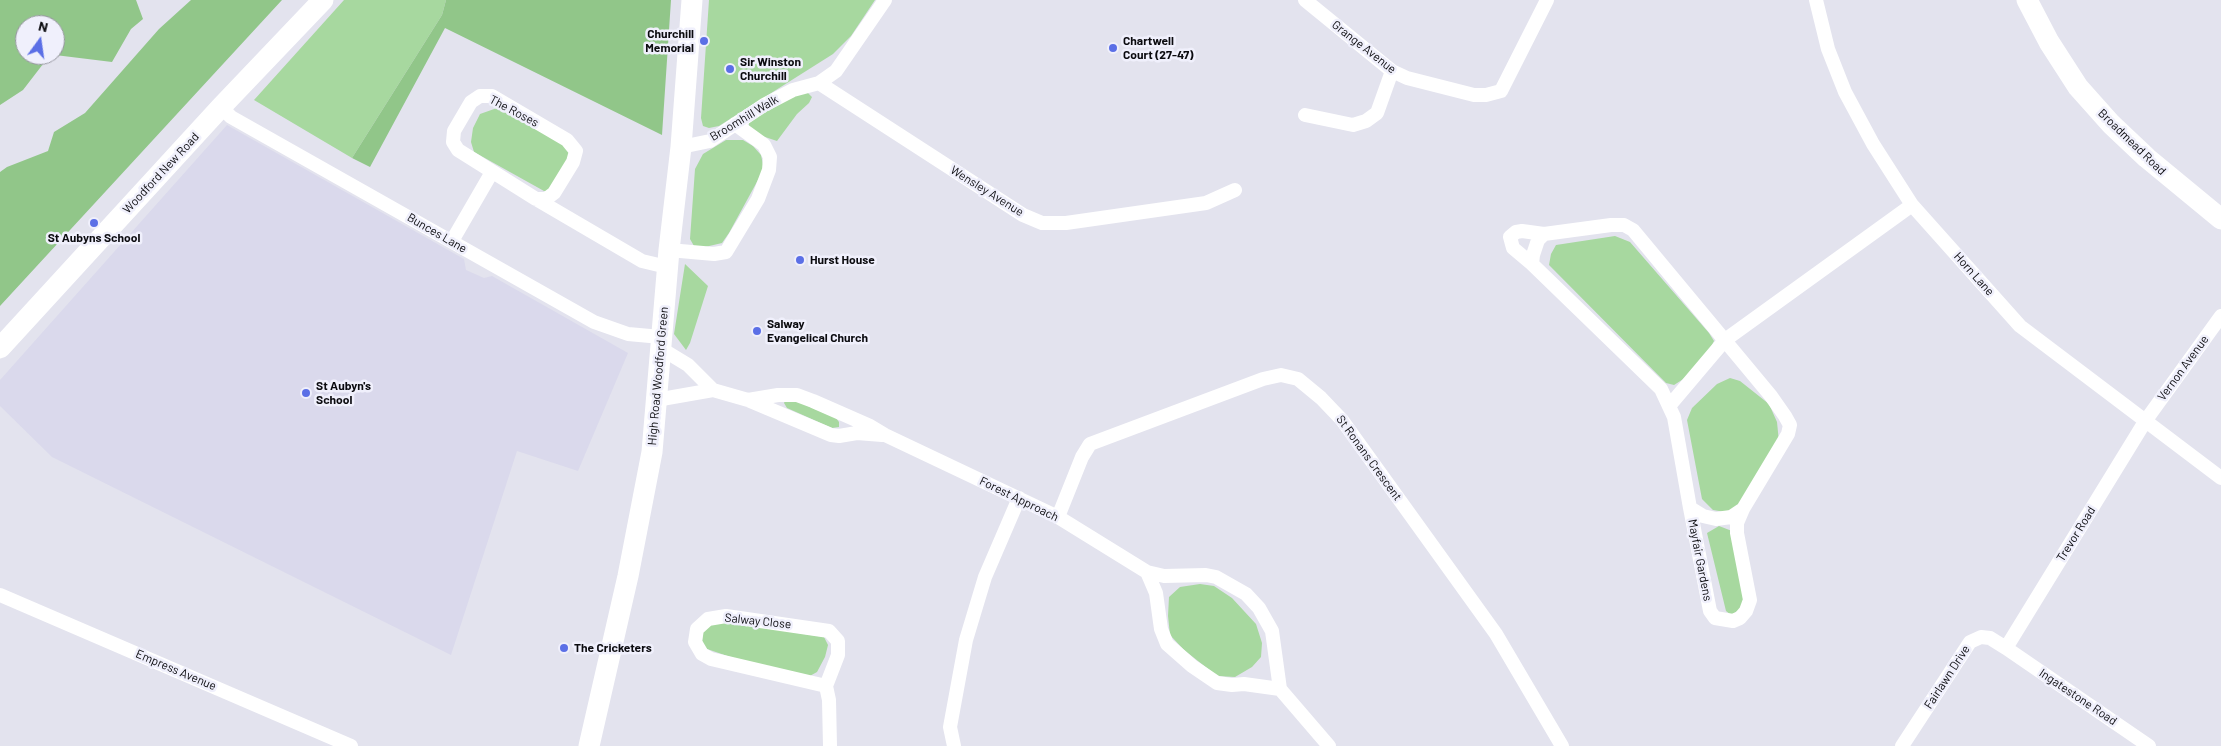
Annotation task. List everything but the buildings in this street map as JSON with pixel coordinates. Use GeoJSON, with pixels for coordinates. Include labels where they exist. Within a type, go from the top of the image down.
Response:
{"type":"FeatureCollection","features":[{"type":"Feature","properties":{"kind":"main road","name":"Woodford New Road"},"geometry":{"type":"LineString","coordinates":[[0,348],[221,107],[323,0]]}},
{"type":"Feature","properties":{"kind":"main road","name":"High Road Woodford Green"},"geometry":{"type":"LineString","coordinates":[[589,746],[640,520],[652,452],[660,343],[681,147],[692,0]]}},
{"type":"Feature","properties":{"kind":"main road","name":"Broadmead Road"},"geometry":{"type":"LineString","coordinates":[[2027,0],[2048,42],[2078,87],[2111,124],[2147,158],[2221,219]]}},
{"type":"Feature","properties":{"kind":"street","name":"Broomhill Walk"},"geometry":{"type":"LineString","coordinates":[[681,147],[710,141],[764,105],[793,90],[819,83],[836,70],[885,0]]}},
{"type":"Feature","properties":{"kind":"street","name":"Grange Avenue"},"geometry":{"type":"LineString","coordinates":[[1305,0],[1392,71],[1407,78],[1474,95],[1486,95],[1501,91],[1547,0]]}},
{"type":"Feature","properties":{"kind":"street","name":"Horn Lane"},"geometry":{"type":"LineString","coordinates":[[1816,0],[1828,49],[1845,92],[1873,144],[1912,205],[2020,326],[2221,478]]}},
{"type":"Feature","properties":{"kind":"street"},"geometry":{"type":"LineString","coordinates":[[1305,115],[1353,125],[1366,121],[1377,112],[1392,71]]}},
{"type":"Feature","properties":{"kind":"street","name":"Wensley Avenue"},"geometry":{"type":"LineString","coordinates":[[819,83],[1023,215],[1042,223],[1066,223],[1206,203],[1235,190]]}},
{"type":"Feature","properties":{"kind":"street","name":"The Roses"},"geometry":{"type":"LineString","coordinates":[[536,200],[546,199],[554,193],[573,162],[576,151],[567,140],[492,96],[480,96],[471,102],[454,131],[454,142],[458,150],[536,200],[642,261],[726,252],[758,200],[769,170],[770,157],[764,145],[736,124]]}},
{"type":"Feature","properties":{"kind":"street","name":"Bunces Lane"},"geometry":{"type":"LineString","coordinates":[[221,107],[231,117],[604,327],[660,343]]}},
{"type":"Feature","properties":{"kind":"street"},"geometry":{"type":"LineString","coordinates":[[452,241],[492,172]]}},
{"type":"Feature","properties":{"kind":"street"},"geometry":{"type":"LineString","coordinates":[[1670,405],[1724,340],[1912,205]]}},
{"type":"Feature","properties":{"kind":"street","name":"Mayfair Gardens"},"geometry":{"type":"LineString","coordinates":[[1624,225],[1633,230],[1724,340],[1772,396],[1790,425],[1788,434],[1743,509],[1737,523],[1737,533],[1750,600],[1746,611],[1740,618],[1733,621],[1715,618],[1710,611],[1674,417],[1661,389],[1532,264],[1513,248],[1510,238],[1516,232],[1522,231],[1544,234],[1624,225]]}},
{"type":"Feature","properties":{"kind":"street"},"geometry":{"type":"LineString","coordinates":[[1532,264],[1532,255],[1538,240],[1544,234]]}},
{"type":"Feature","properties":{"kind":"street","name":"Vernon Avenue"},"geometry":{"type":"LineString","coordinates":[[2146,420],[2221,316]]}},
{"type":"Feature","properties":{"kind":"street","name":"Forest Approach"},"geometry":{"type":"LineString","coordinates":[[660,343],[688,365],[713,390]]}},
{"type":"Feature","properties":{"kind":"street","name":"St Ronans Crescent"},"geometry":{"type":"LineString","coordinates":[[1058,516],[1082,457],[1090,444],[1263,378],[1282,376],[1298,379],[1321,398],[1342,420],[1371,459],[1496,634],[1562,746]]}},
{"type":"Feature","properties":{"kind":"street","name":"Forest Approach"},"geometry":{"type":"LineString","coordinates":[[656,400],[713,390],[748,400],[831,434],[839,436],[857,433],[885,435]]}},
{"type":"Feature","properties":{"kind":"street","name":"Forest Approach"},"geometry":{"type":"LineString","coordinates":[[748,400],[778,395],[797,395],[870,426],[885,435],[1058,516],[1147,572],[1164,576],[1206,575],[1216,577],[1246,594],[1259,608],[1272,630],[1280,689]]}},
{"type":"Feature","properties":{"kind":"street","name":"Trevor Road"},"geometry":{"type":"LineString","coordinates":[[2006,648],[2146,420]]}},
{"type":"Feature","properties":{"kind":"street"},"geometry":{"type":"LineString","coordinates":[[954,746],[950,727],[966,640],[985,577],[1020,498]]}},
{"type":"Feature","properties":{"kind":"street","name":"Mayfair Gardens"},"geometry":{"type":"LineString","coordinates":[[1690,508],[1703,516],[1716,519],[1730,517],[1743,509]]}},
{"type":"Feature","properties":{"kind":"street"},"geometry":{"type":"LineString","coordinates":[[1147,572],[1156,593],[1161,629],[1167,644],[1192,666],[1218,683],[1232,686],[1244,684],[1280,689],[1329,746]]}},
{"type":"Feature","properties":{"kind":"street","name":"Empress Avenue"},"geometry":{"type":"LineString","coordinates":[[0,594],[351,746]]}},
{"type":"Feature","properties":{"kind":"street","name":"Salway Close"},"geometry":{"type":"LineString","coordinates":[[826,686],[711,659],[702,654],[695,642],[697,629],[708,619],[726,616],[828,631],[838,641],[838,655],[826,686],[829,700],[830,746]]}},
{"type":"Feature","properties":{"kind":"street","name":"Fairlawn Drive"},"geometry":{"type":"LineString","coordinates":[[1902,746],[1970,642],[1981,637],[1990,638],[2006,648]]}},
{"type":"Feature","properties":{"kind":"street","name":"Ingatestone Road"},"geometry":{"type":"LineString","coordinates":[[2006,648],[2149,746]]}},
{"type":"Feature","properties":{"kind":"shaded area","name":"St Aubyn's School"},"geometry":{"type":"Polygon","coordinates":[[[227,125],[464,259],[466,270],[484,278],[492,276],[628,353],[578,471],[517,451],[451,655],[52,457],[0,406],[0,380],[227,125]]]}},
{"type":"Feature","properties":{"kind":"green space"},"geometry":{"type":"Polygon","coordinates":[[[0,0],[136,0],[143,19],[131,29],[112,62],[65,56],[65,15],[15,15],[15,65],[42,65],[23,90],[0,105],[0,0]]]}},
{"type":"Feature","properties":{"kind":"green space"},"geometry":{"type":"Polygon","coordinates":[[[191,0],[282,0],[0,306],[0,172],[7,167],[48,151],[54,132],[85,113],[159,29],[191,0]]]}},
{"type":"Feature","properties":{"kind":"green space"},"geometry":{"type":"Polygon","coordinates":[[[344,0],[446,0],[442,15],[352,158],[254,100],[344,0]]]}},
{"type":"Feature","properties":{"kind":"green space"},"geometry":{"type":"Polygon","coordinates":[[[446,0],[671,0],[662,135],[445,28],[370,167],[352,158],[442,15],[446,0]]]}},
{"type":"Feature","properties":{"kind":"green space"},"geometry":{"type":"Polygon","coordinates":[[[709,0],[875,0],[851,36],[833,54],[719,126],[709,128],[703,126],[701,118],[709,0]]]}},
{"type":"Feature","properties":{"kind":"green space"},"geometry":{"type":"Polygon","coordinates":[[[807,92],[812,97],[809,103],[797,114],[777,141],[749,129],[749,120],[791,95],[807,92]]]}},
{"type":"Feature","properties":{"kind":"green space"},"geometry":{"type":"Polygon","coordinates":[[[497,108],[561,143],[569,151],[572,160],[551,191],[544,191],[474,152],[471,142],[473,128],[480,114],[497,108]]]}},
{"type":"Feature","properties":{"kind":"green space"},"geometry":{"type":"Polygon","coordinates":[[[726,140],[743,140],[753,146],[761,155],[764,169],[722,243],[705,247],[694,246],[690,239],[695,169],[703,154],[726,140]]]}},
{"type":"Feature","properties":{"kind":"green space"},"geometry":{"type":"Polygon","coordinates":[[[1615,236],[1630,242],[1714,341],[1709,351],[1685,378],[1674,385],[1666,383],[1549,265],[1551,254],[1556,245],[1615,236]]]}},
{"type":"Feature","properties":{"kind":"green space"},"geometry":{"type":"Polygon","coordinates":[[[685,264],[708,286],[690,343],[686,350],[674,334],[685,264]]]}},
{"type":"Feature","properties":{"kind":"green space"},"geometry":{"type":"Polygon","coordinates":[[[1730,378],[1740,381],[1769,404],[1777,422],[1779,442],[1736,508],[1725,512],[1713,510],[1702,499],[1687,420],[1692,408],[1717,384],[1730,378]]]}},
{"type":"Feature","properties":{"kind":"green space"},"geometry":{"type":"Polygon","coordinates":[[[786,399],[794,400],[836,418],[839,422],[839,427],[832,428],[787,408],[784,403],[786,399]]]}},
{"type":"Feature","properties":{"kind":"green space"},"geometry":{"type":"Polygon","coordinates":[[[1719,526],[1732,531],[1746,600],[1744,607],[1731,615],[1726,611],[1707,533],[1719,526]]]}},
{"type":"Feature","properties":{"kind":"green space"},"geometry":{"type":"Polygon","coordinates":[[[1200,584],[1214,586],[1232,598],[1256,624],[1262,643],[1261,657],[1252,667],[1235,677],[1217,676],[1184,650],[1170,635],[1169,597],[1180,587],[1200,584]]]}},
{"type":"Feature","properties":{"kind":"green space"},"geometry":{"type":"Polygon","coordinates":[[[714,620],[824,637],[828,645],[825,657],[817,672],[808,677],[748,663],[707,649],[702,644],[703,624],[714,620]]]}},
{"type":"Feature","properties":{"kind":"place","name":"Churchill Memorial"},"geometry":{"type":"Point","coordinates":[704,41]}},
{"type":"Feature","properties":{"kind":"place","name":"Chartwell Court (27-47)"},"geometry":{"type":"Point","coordinates":[1113,48]}},
{"type":"Feature","properties":{"kind":"place","name":"Sir Winston Churchill"},"geometry":{"type":"Point","coordinates":[730,69]}},
{"type":"Feature","properties":{"kind":"place","name":"St Aubyns School"},"geometry":{"type":"Point","coordinates":[94,223]}},
{"type":"Feature","properties":{"kind":"place","name":"Hurst House"},"geometry":{"type":"Point","coordinates":[800,260]}},
{"type":"Feature","properties":{"kind":"place","name":"Salway Evangelical Church"},"geometry":{"type":"Point","coordinates":[757,331]}},
{"type":"Feature","properties":{"kind":"place","name":"St Aubyn's School"},"geometry":{"type":"Point","coordinates":[306,393]}},
{"type":"Feature","properties":{"kind":"place","name":"The Cricketers"},"geometry":{"type":"Point","coordinates":[564,648]}}]}
